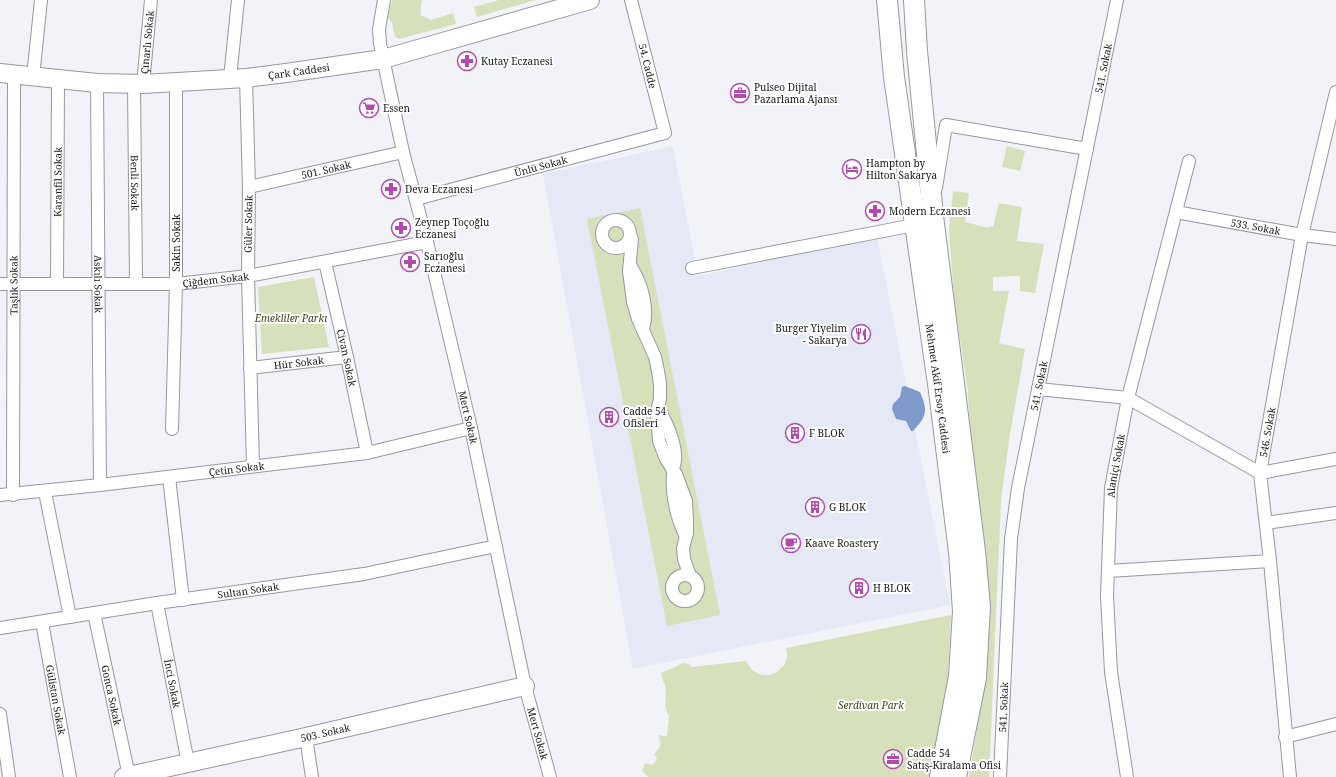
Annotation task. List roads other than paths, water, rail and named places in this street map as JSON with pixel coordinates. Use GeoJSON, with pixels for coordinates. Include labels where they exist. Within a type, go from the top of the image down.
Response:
{"type":"FeatureCollection","features":[{"type":"Feature","properties":{"kind":"main road","name":"Çark Caddesi"},"geometry":{"type":"LineString","coordinates":[[7,74],[97,83],[138,84],[238,78],[383,59],[590,0]]}},
{"type":"Feature","properties":{"kind":"main road","name":"Mehmet Akif Ersoy Caddesi"},"geometry":{"type":"LineString","coordinates":[[887,0],[894,77],[939,391],[957,536],[962,611],[959,676],[940,777]]}},
{"type":"Feature","properties":{"kind":"main road","name":"Mehmet Akif Ersoy Caddesi"},"geometry":{"type":"LineString","coordinates":[[914,0],[917,51],[932,210],[975,551],[980,607],[976,678],[956,777]]}},
{"type":"Feature","properties":{"kind":"main road","name":"503. Sokak"},"geometry":{"type":"LineString","coordinates":[[132,776],[525,686]]}},
{"type":"Feature","properties":{"kind":"street"},"geometry":{"type":"LineString","coordinates":[[33,77],[41,0]]}},
{"type":"Feature","properties":{"kind":"street","name":"Çınarlı Sokak"},"geometry":{"type":"LineString","coordinates":[[138,84],[151,0]]}},
{"type":"Feature","properties":{"kind":"street","name":"Güler Sokak"},"geometry":{"type":"LineString","coordinates":[[238,0],[238,78],[249,187],[248,276],[253,466]]}},
{"type":"Feature","properties":{"kind":"street","name":"Mert Sokak"},"geometry":{"type":"LineString","coordinates":[[384,0],[379,29],[383,59],[403,152],[428,242],[471,428],[525,686],[550,777]]}},
{"type":"Feature","properties":{"kind":"street","name":"54. Cadde"},"geometry":{"type":"LineString","coordinates":[[631,0],[665,133]]}},
{"type":"Feature","properties":{"kind":"street","name":"541. Sokak"},"geometry":{"type":"LineString","coordinates":[[1000,777],[1011,539],[1018,488],[1117,0]]}},
{"type":"Feature","properties":{"kind":"street","name":"Taşlık Sokak"},"geometry":{"type":"LineString","coordinates":[[7,74],[13,284],[13,495]]}},
{"type":"Feature","properties":{"kind":"street","name":"Karanfil Sokak"},"geometry":{"type":"LineString","coordinates":[[57,284],[58,80]]}},
{"type":"Feature","properties":{"kind":"street","name":"Sakin Sokak"},"geometry":{"type":"LineString","coordinates":[[172,429],[176,284],[176,82]]}},
{"type":"Feature","properties":{"kind":"street","name":"Askılı Sokak"},"geometry":{"type":"LineString","coordinates":[[97,83],[100,486]]}},
{"type":"Feature","properties":{"kind":"street","name":"Benli Sokak"},"geometry":{"type":"LineString","coordinates":[[136,283],[138,84]]}},
{"type":"Feature","properties":{"kind":"street","name":"546. Sokak"},"geometry":{"type":"LineString","coordinates":[[1290,777],[1285,737],[1270,561],[1260,473],[1302,235],[1336,92]]}},
{"type":"Feature","properties":{"kind":"street"},"geometry":{"type":"LineString","coordinates":[[932,210],[946,125],[1087,149]]}},
{"type":"Feature","properties":{"kind":"street","name":"Ünlü Sokak"},"geometry":{"type":"LineString","coordinates":[[416,200],[665,133]]}},
{"type":"Feature","properties":{"kind":"street","name":"501. Sokak"},"geometry":{"type":"LineString","coordinates":[[249,187],[403,152]]}},
{"type":"Feature","properties":{"kind":"street","name":"Alaniçi Sokak"},"geometry":{"type":"LineString","coordinates":[[1127,777],[1111,672],[1107,596],[1111,488],[1128,398],[1189,161]]}},
{"type":"Feature","properties":{"kind":"street","name":"533. Sokak"},"geometry":{"type":"LineString","coordinates":[[1176,212],[1302,235],[1336,239]]}},
{"type":"Feature","properties":{"kind":"street"},"geometry":{"type":"LineString","coordinates":[[692,268],[904,227],[915,222]]}},
{"type":"Feature","properties":{"kind":"street"},"geometry":{"type":"LineString","coordinates":[[630,234],[632,239],[629,271],[633,302],[642,330],[655,357],[660,384],[657,422],[659,441],[686,501],[686,536],[683,548],[684,559],[690,576]]}},
{"type":"Feature","properties":{"kind":"street","name":"Çiğdem Sokak"},"geometry":{"type":"LineString","coordinates":[[0,284],[176,284],[248,276],[428,242]]}},
{"type":"Feature","properties":{"kind":"street","name":"Civan Sokak"},"geometry":{"type":"LineString","coordinates":[[325,262],[367,453]]}},
{"type":"Feature","properties":{"kind":"street","name":"Hür Sokak"},"geometry":{"type":"LineString","coordinates":[[250,368],[347,357]]}},
{"type":"Feature","properties":{"kind":"street"},"geometry":{"type":"LineString","coordinates":[[1038,389],[1128,398],[1260,473],[1336,459]]}},
{"type":"Feature","properties":{"kind":"street","name":"Çetin Sokak"},"geometry":{"type":"LineString","coordinates":[[0,496],[100,486],[367,453],[471,428]]}},
{"type":"Feature","properties":{"kind":"street"},"geometry":{"type":"LineString","coordinates":[[169,477],[183,600]]}},
{"type":"Feature","properties":{"kind":"street"},"geometry":{"type":"LineString","coordinates":[[45,492],[70,617]]}},
{"type":"Feature","properties":{"kind":"street"},"geometry":{"type":"LineString","coordinates":[[1266,523],[1336,513]]}},
{"type":"Feature","properties":{"kind":"street","name":"Sultan Sokak"},"geometry":{"type":"LineString","coordinates":[[0,628],[157,603],[364,574],[496,546]]}},
{"type":"Feature","properties":{"kind":"street"},"geometry":{"type":"LineString","coordinates":[[1108,571],[1270,561]]}},
{"type":"Feature","properties":{"kind":"street","name":"İnci Sokak"},"geometry":{"type":"LineString","coordinates":[[157,603],[188,763]]}},
{"type":"Feature","properties":{"kind":"street","name":"Gonca Sokak"},"geometry":{"type":"LineString","coordinates":[[94,613],[132,776]]}},
{"type":"Feature","properties":{"kind":"street","name":"Gülistan Sokak"},"geometry":{"type":"LineString","coordinates":[[42,622],[70,777]]}},
{"type":"Feature","properties":{"kind":"street"},"geometry":{"type":"LineString","coordinates":[[0,720],[9,777]]}},
{"type":"Feature","properties":{"kind":"street"},"geometry":{"type":"LineString","coordinates":[[1285,737],[1336,724]]}},
{"type":"Feature","properties":{"kind":"street"},"geometry":{"type":"LineString","coordinates":[[306,737],[312,777]]}},
{"type":"Feature","properties":{"kind":"water"},"geometry":{"type":"Polygon","coordinates":[[[905,386],[920,392],[925,409],[925,413],[921,421],[913,431],[911,431],[906,421],[896,419],[892,409],[893,404],[900,397],[902,387],[905,386]]]}},
{"type":"Feature","properties":{"kind":"place","name":"Kutay Eczanesi"},"geometry":{"type":"Point","coordinates":[467,61]}},
{"type":"Feature","properties":{"kind":"place","name":"Pulseo Dijital Pazarlama Ajansı"},"geometry":{"type":"Point","coordinates":[740,93]}},
{"type":"Feature","properties":{"kind":"place","name":"Essen"},"geometry":{"type":"Point","coordinates":[369,108]}},
{"type":"Feature","properties":{"kind":"place","name":"Hampton by Hilton Sakarya"},"geometry":{"type":"Point","coordinates":[852,169]}},
{"type":"Feature","properties":{"kind":"place","name":"Deva Eczanesi"},"geometry":{"type":"Point","coordinates":[391,189]}},
{"type":"Feature","properties":{"kind":"place","name":"Modern Eczanesi"},"geometry":{"type":"Point","coordinates":[875,211]}},
{"type":"Feature","properties":{"kind":"place","name":"Zeynep Toçoğlu Eczanesi"},"geometry":{"type":"Point","coordinates":[401,228]}},
{"type":"Feature","properties":{"kind":"place","name":"Sarıoğlu Eczanesi"},"geometry":{"type":"Point","coordinates":[410,262]}},
{"type":"Feature","properties":{"kind":"place","name":"Burger Yiyelim - Sakarya"},"geometry":{"type":"Point","coordinates":[861,334]}},
{"type":"Feature","properties":{"kind":"place","name":"Cadde 54 Ofisleri"},"geometry":{"type":"Point","coordinates":[609,417]}},
{"type":"Feature","properties":{"kind":"place","name":"F BLOK"},"geometry":{"type":"Point","coordinates":[795,433]}},
{"type":"Feature","properties":{"kind":"place","name":"G BLOK"},"geometry":{"type":"Point","coordinates":[815,507]}},
{"type":"Feature","properties":{"kind":"place","name":"Kaave Roastery"},"geometry":{"type":"Point","coordinates":[791,543]}},
{"type":"Feature","properties":{"kind":"place","name":"H BLOK"},"geometry":{"type":"Point","coordinates":[859,588]}},
{"type":"Feature","properties":{"kind":"place","name":"Cadde 54 Satış-Kiralama Ofisi"},"geometry":{"type":"Point","coordinates":[893,759]}},
{"type":"Feature","properties":{"kind":"park label","name":"Emekliler Parkı"},"geometry":{"type":"Point","coordinates":[291,318]}},
{"type":"Feature","properties":{"kind":"park label","name":"Serdivan Park"},"geometry":{"type":"Point","coordinates":[871,705]}}]}
